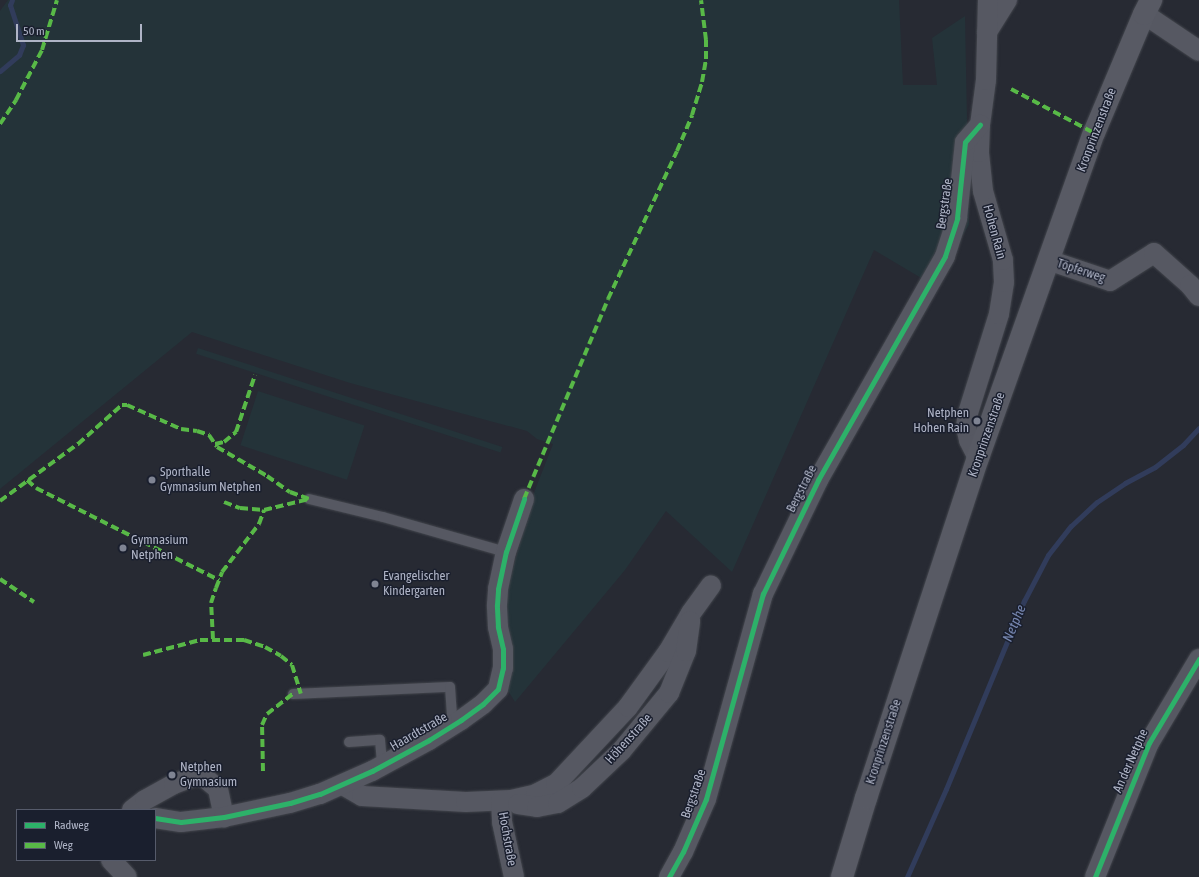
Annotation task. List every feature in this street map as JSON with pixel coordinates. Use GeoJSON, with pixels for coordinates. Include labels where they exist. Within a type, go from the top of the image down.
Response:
{"type":"FeatureCollection","features":[{"type":"Feature","properties":{"kind":"main road","name":"Kronprinzenstraße"},"geometry":{"type":"LineString","coordinates":[[842,877],[866,798],[978,458],[1094,133],[1148,7]]}},
{"type":"Feature","properties":{"kind":"street","name":"Hohen Rain"},"geometry":{"type":"LineString","coordinates":[[978,458],[969,440],[966,427],[968,413],[999,314],[1004,282],[1003,260],[983,191],[979,152],[980,125],[986,80],[988,0]]}},
{"type":"Feature","properties":{"kind":"street"},"geometry":{"type":"LineString","coordinates":[[986,34],[1007,0]]}},
{"type":"Feature","properties":{"kind":"street"},"geometry":{"type":"LineString","coordinates":[[1148,7],[1199,51]]}},
{"type":"Feature","properties":{"kind":"street","name":"Bergstraße"},"geometry":{"type":"LineString","coordinates":[[669,877],[683,852],[706,800],[764,594],[818,480],[945,256],[957,218],[965,142],[980,125]]}},
{"type":"Feature","properties":{"kind":"street","name":"Töpferweg"},"geometry":{"type":"LineString","coordinates":[[1048,260],[1110,281],[1154,253],[1196,286]]}},
{"type":"Feature","properties":{"kind":"street","name":"Haardtstraße"},"geometry":{"type":"LineString","coordinates":[[156,818],[181,822],[224,818],[290,803],[343,785],[453,726],[483,704],[498,689],[503,668],[503,649],[498,627],[498,589],[506,552],[524,500]]}},
{"type":"Feature","properties":{"kind":"street","name":"Höhenstraße"},"geometry":{"type":"LineString","coordinates":[[343,785],[362,796],[466,802],[506,801],[536,794],[556,784],[575,766],[628,707],[668,652],[691,613],[711,585]]}},
{"type":"Feature","properties":{"kind":"street","name":"An der Netphe"},"geometry":{"type":"LineString","coordinates":[[1095,877],[1149,743],[1199,659]]}},
{"type":"Feature","properties":{"kind":"street"},"geometry":{"type":"LineString","coordinates":[[133,809],[145,800],[168,787],[195,776],[205,778],[218,789],[224,818]]}},
{"type":"Feature","properties":{"kind":"street","name":"Hochstraße"},"geometry":{"type":"LineString","coordinates":[[506,801],[502,822],[514,877]]}},
{"type":"Feature","properties":{"kind":"street"},"geometry":{"type":"LineString","coordinates":[[112,861],[127,877]]}},
{"type":"Feature","properties":{"kind":"lane"},"geometry":{"type":"LineString","coordinates":[[309,499],[383,517],[506,552]]}},
{"type":"Feature","properties":{"kind":"lane"},"geometry":{"type":"LineString","coordinates":[[293,694],[450,687],[453,726]]}},
{"type":"Feature","properties":{"kind":"lane"},"geometry":{"type":"LineString","coordinates":[[349,742],[380,740],[382,765]]}},
{"type":"Feature","properties":{"kind":"shaded area"},"geometry":{"type":"Polygon","coordinates":[[[8,0],[899,0],[903,85],[937,85],[932,38],[965,16],[969,225],[933,285],[874,250],[732,572],[666,511],[625,570],[515,702],[505,686],[503,603],[535,490],[553,444],[537,439],[527,431],[350,383],[192,332],[0,489],[0,11],[8,0]]]}},
{"type":"Feature","properties":{"kind":"shaded area"},"geometry":{"type":"Polygon","coordinates":[[[198,348],[502,447],[500,453],[196,354],[198,348]]]}},
{"type":"Feature","properties":{"kind":"shaded area"},"geometry":{"type":"Polygon","coordinates":[[[258,391],[365,426],[347,480],[240,445],[258,391]]]}},
{"type":"Feature","properties":{"kind":"waterway"},"geometry":{"type":"LineString","coordinates":[[0,71],[19,55],[23,45],[10,5],[12,0]]}},
{"type":"Feature","properties":{"kind":"waterway","name":"Netphe"},"geometry":{"type":"LineString","coordinates":[[907,877],[946,789],[1024,601],[1048,555],[1071,526],[1097,502],[1125,483],[1155,467],[1183,445],[1199,428]]}},
{"type":"Feature","properties":{"kind":"marked path"},"geometry":{"type":"LineString","coordinates":[[0,124],[16,100],[42,50],[57,0]]}},
{"type":"Feature","properties":{"kind":"marked path"},"geometry":{"type":"LineString","coordinates":[[524,499],[608,299],[677,151],[692,115],[702,82],[706,59],[706,40],[701,0]]}},
{"type":"Feature","properties":{"kind":"marked path"},"geometry":{"type":"LineString","coordinates":[[1011,89],[1094,133]]}},
{"type":"Feature","properties":{"kind":"marked path"},"geometry":{"type":"LineString","coordinates":[[215,444],[224,442],[236,432],[255,375]]}},
{"type":"Feature","properties":{"kind":"marked path"},"geometry":{"type":"LineString","coordinates":[[0,501],[78,444],[122,405],[127,405],[181,429],[197,431],[209,435],[217,447],[267,476],[290,492],[309,499]]}},
{"type":"Feature","properties":{"kind":"marked path"},"geometry":{"type":"LineString","coordinates":[[27,480],[36,488],[219,580]]}},
{"type":"Feature","properties":{"kind":"marked path"},"geometry":{"type":"LineString","coordinates":[[224,502],[240,508],[264,510],[309,499]]}},
{"type":"Feature","properties":{"kind":"marked path"},"geometry":{"type":"LineString","coordinates":[[213,639],[211,603],[222,572],[259,524],[264,510]]}},
{"type":"Feature","properties":{"kind":"marked path"},"geometry":{"type":"LineString","coordinates":[[0,579],[34,602]]}},
{"type":"Feature","properties":{"kind":"marked path"},"geometry":{"type":"LineString","coordinates":[[143,655],[200,640],[244,640],[265,647],[281,656],[292,665],[301,694]]}},
{"type":"Feature","properties":{"kind":"marked path"},"geometry":{"type":"LineString","coordinates":[[263,771],[262,725],[267,714],[293,694]]}},
{"type":"Feature","properties":{"kind":"cycle path"},"geometry":{"type":"LineString","coordinates":[[669,877],[683,852],[706,799],[763,594],[818,480],[945,256],[957,218],[965,142],[980,125]]}},
{"type":"Feature","properties":{"kind":"cycle path"},"geometry":{"type":"LineString","coordinates":[[156,818],[181,822],[224,817],[290,803],[320,794],[372,771],[429,740],[483,704],[498,689],[503,668],[503,649],[498,627],[498,589],[506,552],[524,499]]}},
{"type":"Feature","properties":{"kind":"cycle path"},"geometry":{"type":"LineString","coordinates":[[1095,877],[1149,743],[1199,659]]}},
{"type":"Feature","properties":{"kind":"place","name":"Netphen Hohen Rain"},"geometry":{"type":"Point","coordinates":[977,421]}},
{"type":"Feature","properties":{"kind":"place","name":"Sporthalle Gymnasium Netphen"},"geometry":{"type":"Point","coordinates":[152,480]}},
{"type":"Feature","properties":{"kind":"place","name":"Gymnasium Netphen"},"geometry":{"type":"Point","coordinates":[123,548]}},
{"type":"Feature","properties":{"kind":"place","name":"Evangelischer Kindergarten"},"geometry":{"type":"Point","coordinates":[375,584]}},
{"type":"Feature","properties":{"kind":"place","name":"Netphen Gymnasium"},"geometry":{"type":"Point","coordinates":[172,775]}}]}
